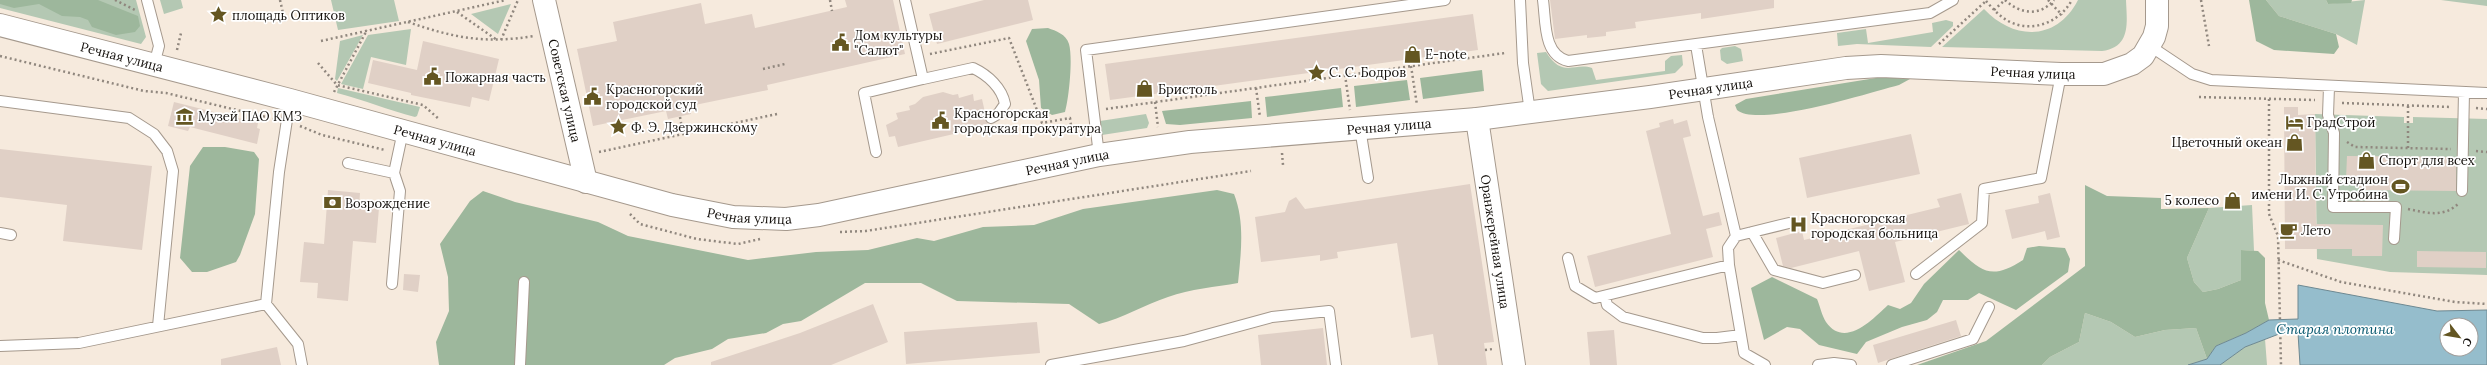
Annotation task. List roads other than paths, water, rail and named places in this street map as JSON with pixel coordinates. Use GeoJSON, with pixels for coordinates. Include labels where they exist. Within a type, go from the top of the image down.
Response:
{"type":"FeatureCollection","features":[{"type":"Feature","properties":{"kind":"main road","name":"Советская улица"},"geometry":{"type":"LineString","coordinates":[[544,0],[586,182]]}},
{"type":"Feature","properties":{"kind":"main road"},"geometry":{"type":"LineString","coordinates":[[2150,46],[2157,26],[2158,0]]}},
{"type":"Feature","properties":{"kind":"main road","name":"Речная улица"},"geometry":{"type":"LineString","coordinates":[[0,25],[290,100],[401,140],[733,217],[786,219],[819,215],[1099,155],[1355,120],[1477,118],[1703,89],[1846,68],[1881,66],[2090,75],[2119,69],[2143,56],[2150,46]]}},
{"type":"Feature","properties":{"kind":"main road","name":"Оранжерейная улица"},"geometry":{"type":"LineString","coordinates":[[1477,118],[1514,365]]}},
{"type":"Feature","properties":{"kind":"lane"},"geometry":{"type":"LineString","coordinates":[[147,0],[159,46],[154,65]]}},
{"type":"Feature","properties":{"kind":"lane"},"geometry":{"type":"LineString","coordinates":[[905,0],[923,79]]}},
{"type":"Feature","properties":{"kind":"lane"},"geometry":{"type":"LineString","coordinates":[[1099,155],[1086,50],[1445,0]]}},
{"type":"Feature","properties":{"kind":"lane"},"geometry":{"type":"LineString","coordinates":[[1520,0],[1523,63],[1530,112]]}},
{"type":"Feature","properties":{"kind":"lane"},"geometry":{"type":"LineString","coordinates":[[1543,0],[1550,49],[1562,60],[1568,61],[1930,13],[1953,0]]}},
{"type":"Feature","properties":{"kind":"lane"},"geometry":{"type":"LineString","coordinates":[[1696,45],[1703,89],[1736,236]]}},
{"type":"Feature","properties":{"kind":"lane"},"geometry":{"type":"LineString","coordinates":[[2150,46],[2192,74],[2211,80],[2329,87],[2487,93]]}},
{"type":"Feature","properties":{"kind":"lane"},"geometry":{"type":"LineString","coordinates":[[876,152],[864,94],[973,68],[980,71],[1003,93],[1005,104],[998,114],[991,118]]}},
{"type":"Feature","properties":{"kind":"lane"},"geometry":{"type":"LineString","coordinates":[[1916,274],[1982,222],[1984,189],[2041,178],[2061,74]]}},
{"type":"Feature","properties":{"kind":"lane"},"geometry":{"type":"LineString","coordinates":[[2329,87],[2328,115],[2334,133],[2333,207],[2396,207],[2394,239]]}},
{"type":"Feature","properties":{"kind":"lane"},"geometry":{"type":"LineString","coordinates":[[2462,191],[2464,92]]}},
{"type":"Feature","properties":{"kind":"lane"},"geometry":{"type":"LineString","coordinates":[[290,100],[286,122],[266,304],[298,344],[302,365]]}},
{"type":"Feature","properties":{"kind":"lane"},"geometry":{"type":"LineString","coordinates":[[0,101],[129,118],[154,134],[167,151],[173,170],[158,326]]}},
{"type":"Feature","properties":{"kind":"lane"},"geometry":{"type":"LineString","coordinates":[[1355,120],[1368,178]]}},
{"type":"Feature","properties":{"kind":"lane"},"geometry":{"type":"LineString","coordinates":[[392,284],[400,191],[394,173],[401,140]]}},
{"type":"Feature","properties":{"kind":"lane"},"geometry":{"type":"LineString","coordinates":[[348,163],[394,173]]}},
{"type":"Feature","properties":{"kind":"lane"},"geometry":{"type":"LineString","coordinates":[[1765,365],[1744,353],[1728,265],[1728,248],[1736,236],[1789,223]]}},
{"type":"Feature","properties":{"kind":"lane"},"geometry":{"type":"LineString","coordinates":[[1752,232],[1774,270],[1823,283],[1856,275]]}},
{"type":"Feature","properties":{"kind":"lane"},"geometry":{"type":"LineString","coordinates":[[0,233],[11,235]]}},
{"type":"Feature","properties":{"kind":"lane"},"geometry":{"type":"LineString","coordinates":[[1568,258],[1575,286],[1595,298],[1728,265]]}},
{"type":"Feature","properties":{"kind":"lane"},"geometry":{"type":"LineString","coordinates":[[520,365],[524,282]]}},
{"type":"Feature","properties":{"kind":"lane"},"geometry":{"type":"LineString","coordinates":[[1605,296],[1607,305],[1623,317],[1703,338],[1741,335]]}},
{"type":"Feature","properties":{"kind":"lane"},"geometry":{"type":"LineString","coordinates":[[0,346],[79,343],[266,304]]}},
{"type":"Feature","properties":{"kind":"lane"},"geometry":{"type":"LineString","coordinates":[[1892,365],[1973,339],[1989,307]]}},
{"type":"Feature","properties":{"kind":"lane"},"geometry":{"type":"LineString","coordinates":[[1051,365],[1184,341],[1272,317],[1329,311],[1336,365]]}},
{"type":"Feature","properties":{"kind":"lane"},"geometry":{"type":"LineString","coordinates":[[1818,365],[1834,363],[1852,365]]}},
{"type":"Feature","properties":{"kind":"water","name":"Старая плотина"},"geometry":{"type":"Polygon","coordinates":[[[2298,285],[2437,311],[2487,310],[2487,365],[2300,365],[2298,333],[2279,334],[2245,347],[2220,365],[2188,365],[2207,359],[2216,346],[2246,333],[2269,320],[2298,319],[2298,285]]]}},
{"type":"Feature","properties":{"kind":"place","name":"площадь Оптиков"},"geometry":{"type":"Point","coordinates":[219,15]}},
{"type":"Feature","properties":{"kind":"place","name":"Дом культуры \"Салют\""},"geometry":{"type":"Point","coordinates":[841,42]}},
{"type":"Feature","properties":{"kind":"place","name":"E-note"},"geometry":{"type":"Point","coordinates":[1412,54]}},
{"type":"Feature","properties":{"kind":"place","name":"С. С. Бодров"},"geometry":{"type":"Point","coordinates":[1316,72]}},
{"type":"Feature","properties":{"kind":"place","name":"Пожарная часть"},"geometry":{"type":"Point","coordinates":[432,77]}},
{"type":"Feature","properties":{"kind":"place","name":"Бристоль"},"geometry":{"type":"Point","coordinates":[1145,89]}},
{"type":"Feature","properties":{"kind":"place","name":"Красногорский городской суд"},"geometry":{"type":"Point","coordinates":[593,96]}},
{"type":"Feature","properties":{"kind":"place","name":"Музей ПАО КМЗ"},"geometry":{"type":"Point","coordinates":[185,116]}},
{"type":"Feature","properties":{"kind":"place","name":"Красногорская городская прокуратура"},"geometry":{"type":"Point","coordinates":[941,120]}},
{"type":"Feature","properties":{"kind":"place","name":"ГрадСтрой"},"geometry":{"type":"Point","coordinates":[2294,122]}},
{"type":"Feature","properties":{"kind":"place","name":"Ф. Э. Дзержинскому"},"geometry":{"type":"Point","coordinates":[618,127]}},
{"type":"Feature","properties":{"kind":"place","name":"Цветочный океан"},"geometry":{"type":"Point","coordinates":[2295,142]}},
{"type":"Feature","properties":{"kind":"place","name":"Спорт для всех"},"geometry":{"type":"Point","coordinates":[2366,160]}},
{"type":"Feature","properties":{"kind":"place","name":"Лыжный стадион имени И. С. Утробина"},"geometry":{"type":"Point","coordinates":[2401,186]}},
{"type":"Feature","properties":{"kind":"place","name":"5 колесо"},"geometry":{"type":"Point","coordinates":[2232,200]}},
{"type":"Feature","properties":{"kind":"place","name":"Возрождение"},"geometry":{"type":"Point","coordinates":[332,203]}},
{"type":"Feature","properties":{"kind":"place","name":"Красногорская городская больница"},"geometry":{"type":"Point","coordinates":[1798,225]}},
{"type":"Feature","properties":{"kind":"place","name":"Лето"},"geometry":{"type":"Point","coordinates":[2288,230]}}]}
